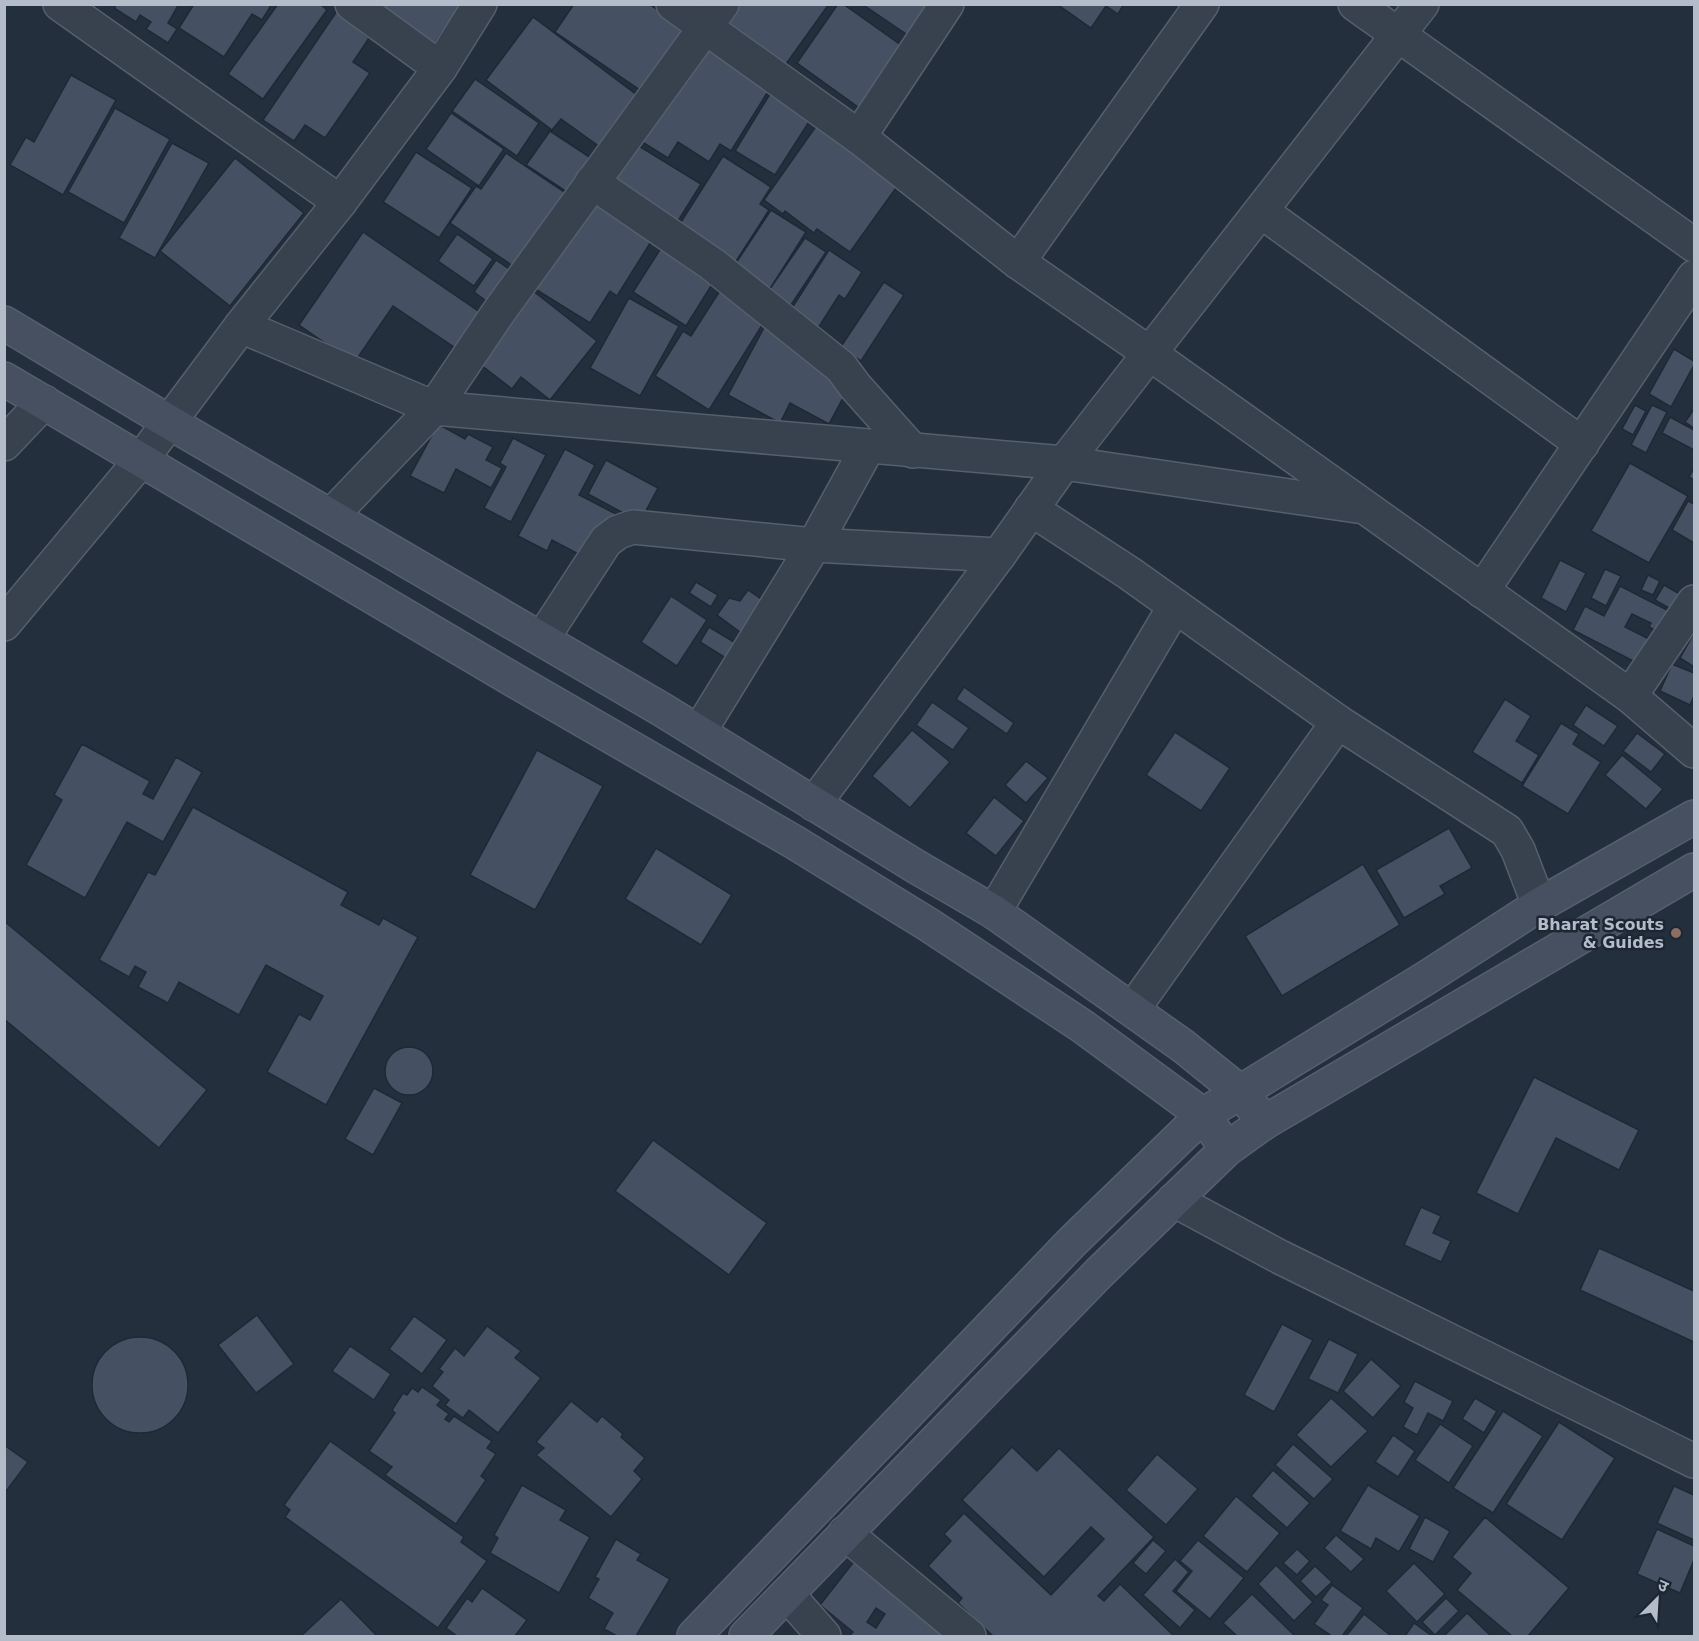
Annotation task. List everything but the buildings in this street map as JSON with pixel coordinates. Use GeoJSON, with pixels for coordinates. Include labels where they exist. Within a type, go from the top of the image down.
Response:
{"type":"FeatureCollection","features":[{"type":"Feature","properties":{"kind":"main road"},"geometry":{"type":"LineString","coordinates":[[4,323],[699,732],[994,912],[1133,1009],[1240,1092],[1265,1122]]}},
{"type":"Feature","properties":{"kind":"main road"},"geometry":{"type":"LineString","coordinates":[[4,379],[512,679],[794,842],[920,920],[1082,1026],[1203,1115],[1227,1149]]}},
{"type":"Feature","properties":{"kind":"main road"},"geometry":{"type":"LineString","coordinates":[[694,1636],[1072,1242],[1203,1115],[1426,978],[1539,905],[1695,817]]}},
{"type":"Feature","properties":{"kind":"main road"},"geometry":{"type":"LineString","coordinates":[[746,1636],[1099,1273],[1227,1149],[1265,1122],[1695,870]]}},
{"type":"Feature","properties":{"kind":"street"},"geometry":{"type":"LineString","coordinates":[[60,4],[340,202]]}},
{"type":"Feature","properties":{"kind":"street"},"geometry":{"type":"LineString","coordinates":[[352,4],[440,68]]}},
{"type":"Feature","properties":{"kind":"street"},"geometry":{"type":"LineString","coordinates":[[4,624],[141,460],[241,326],[340,202],[440,68],[480,4]]}},
{"type":"Feature","properties":{"kind":"street"},"geometry":{"type":"LineString","coordinates":[[673,4],[714,16],[859,137],[1018,262],[1630,696],[1695,751]]}},
{"type":"Feature","properties":{"kind":"street"},"geometry":{"type":"LineString","coordinates":[[859,137],[947,4]]}},
{"type":"Feature","properties":{"kind":"street"},"geometry":{"type":"LineString","coordinates":[[1018,262],[1202,4]]}},
{"type":"Feature","properties":{"kind":"street"},"geometry":{"type":"LineString","coordinates":[[1355,4],[1695,245]]}},
{"type":"Feature","properties":{"kind":"street"},"geometry":{"type":"LineString","coordinates":[[814,804],[999,555],[1064,463],[1422,4]]}},
{"type":"Feature","properties":{"kind":"street"},"geometry":{"type":"LineString","coordinates":[[332,516],[434,408],[498,313],[714,16]]}},
{"type":"Feature","properties":{"kind":"street"},"geometry":{"type":"LineString","coordinates":[[592,182],[712,264],[842,367],[855,386],[914,451]]}},
{"type":"Feature","properties":{"kind":"street"},"geometry":{"type":"LineString","coordinates":[[1261,211],[1582,444]]}},
{"type":"Feature","properties":{"kind":"street"},"geometry":{"type":"LineString","coordinates":[[1482,591],[1695,277]]}},
{"type":"Feature","properties":{"kind":"street"},"geometry":{"type":"LineString","coordinates":[[241,326],[434,408],[1064,463],[1363,507]]}},
{"type":"Feature","properties":{"kind":"street"},"geometry":{"type":"LineString","coordinates":[[4,444],[44,402]]}},
{"type":"Feature","properties":{"kind":"street"},"geometry":{"type":"LineString","coordinates":[[699,732],[814,545],[868,447]]}},
{"type":"Feature","properties":{"kind":"street"},"geometry":{"type":"LineString","coordinates":[[1031,509],[1175,606],[1338,722],[1507,831],[1518,850],[1539,905]]}},
{"type":"Feature","properties":{"kind":"street"},"geometry":{"type":"LineString","coordinates":[[542,639],[606,541],[618,531],[633,527],[814,545],[999,555]]}},
{"type":"Feature","properties":{"kind":"street"},"geometry":{"type":"LineString","coordinates":[[1630,696],[1695,602]]}},
{"type":"Feature","properties":{"kind":"street"},"geometry":{"type":"LineString","coordinates":[[994,912],[1175,606]]}},
{"type":"Feature","properties":{"kind":"street"},"geometry":{"type":"LineString","coordinates":[[1133,1009],[1338,722]]}},
{"type":"Feature","properties":{"kind":"street"},"geometry":{"type":"LineString","coordinates":[[1174,1200],[1280,1257],[1695,1461]]}},
{"type":"Feature","properties":{"kind":"street"},"geometry":{"type":"LineString","coordinates":[[846,1533],[969,1636]]}},
{"type":"Feature","properties":{"kind":"street"},"geometry":{"type":"LineString","coordinates":[[787,1594],[824,1636]]}},
{"type":"Feature","properties":{"kind":"place","name":"Bharat Scouts & Guides"},"geometry":{"type":"Point","coordinates":[1676,933]}}]}
